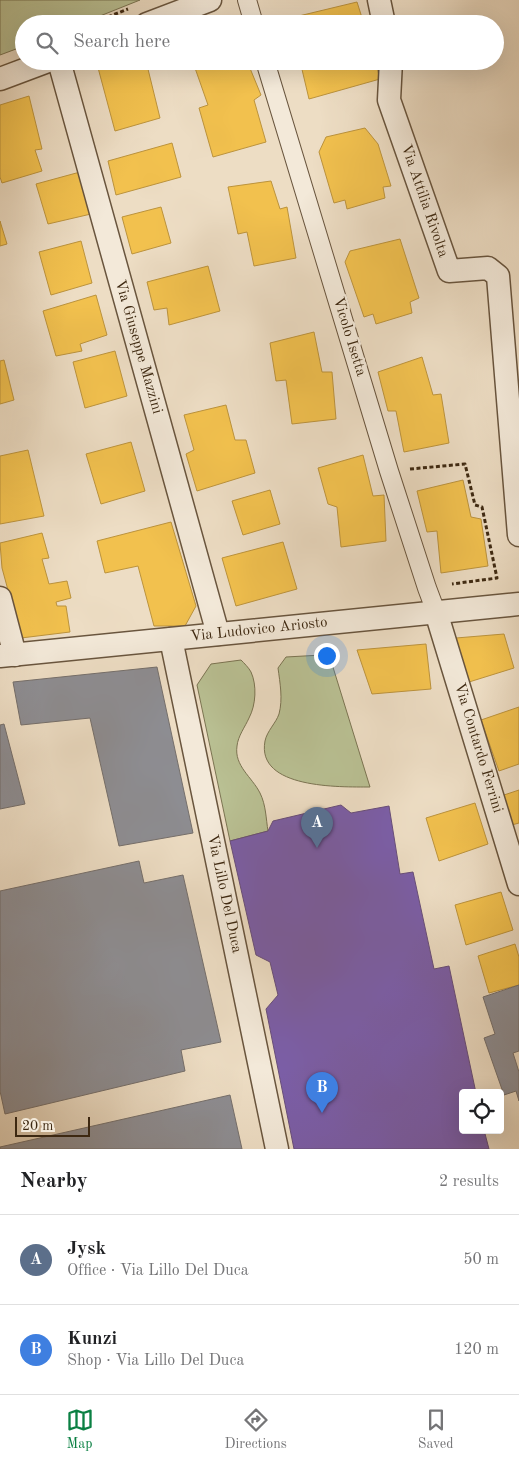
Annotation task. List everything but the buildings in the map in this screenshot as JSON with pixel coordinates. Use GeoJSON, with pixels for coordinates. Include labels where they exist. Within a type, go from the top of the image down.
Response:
{"type":"FeatureCollection","features":[{"type":"Feature","properties":{"kind":"street"},"geometry":{"type":"LineString","coordinates":[[143,15],[210,0]]}},
{"type":"Feature","properties":{"kind":"street"},"geometry":{"type":"LineString","coordinates":[[247,0],[251,15]]}},
{"type":"Feature","properties":{"kind":"street"},"geometry":{"type":"LineString","coordinates":[[379,0],[382,15]]}},
{"type":"Feature","properties":{"kind":"street"},"geometry":{"type":"LineString","coordinates":[[0,80],[25,70]]}},
{"type":"Feature","properties":{"kind":"street","name":"Via Giuseppe Mazzini"},"geometry":{"type":"LineString","coordinates":[[61,70],[218,634]]}},
{"type":"Feature","properties":{"kind":"street","name":"Vicolo Isetta"},"geometry":{"type":"LineString","coordinates":[[269,70],[389,472],[436,612]]}},
{"type":"Feature","properties":{"kind":"street","name":"Via Attilia Rivolta"},"geometry":{"type":"LineString","coordinates":[[391,70],[389,100],[449,271],[488,268],[498,276],[519,534]]}},
{"type":"Feature","properties":{"kind":"street"},"geometry":{"type":"LineString","coordinates":[[0,598],[7,656]]}},
{"type":"Feature","properties":{"kind":"street","name":"Via Ludovico Ariosto"},"geometry":{"type":"LineString","coordinates":[[7,656],[519,604]]}},
{"type":"Feature","properties":{"kind":"street","name":"Via Contardo Ferrini"},"geometry":{"type":"LineString","coordinates":[[436,612],[519,884]]}},
{"type":"Feature","properties":{"kind":"street","name":"Via Lillo Del Duca"},"geometry":{"type":"LineString","coordinates":[[171,639],[277,1149]]}},
{"type":"Feature","properties":{"kind":"path"},"geometry":{"type":"LineString","coordinates":[[389,472],[465,464],[474,505],[482,507],[497,578],[427,588]]}},
{"type":"Feature","properties":{"kind":"green space"},"geometry":{"type":"Polygon","coordinates":[[[0,0],[140,0],[102,15],[15,15],[15,49],[0,55],[0,0]]]}},
{"type":"Feature","properties":{"kind":"green space"},"geometry":{"type":"Polygon","coordinates":[[[322,655],[332,664],[370,787],[340,787],[303,782],[286,777],[273,768],[266,757],[266,737],[278,717],[281,703],[278,668],[286,657],[322,655]]]}},
{"type":"Feature","properties":{"kind":"green space"},"geometry":{"type":"Polygon","coordinates":[[[241,660],[248,667],[253,677],[255,695],[251,713],[237,746],[238,760],[257,787],[262,798],[268,831],[230,841],[197,685],[211,664],[241,660]]]}},
{"type":"Feature","properties":{"kind":"place","name":"Jysk"},"geometry":{"type":"Point","coordinates":[317,848]}},
{"type":"Feature","properties":{"kind":"place","name":"Kunzi"},"geometry":{"type":"Point","coordinates":[322,1113]}}]}
